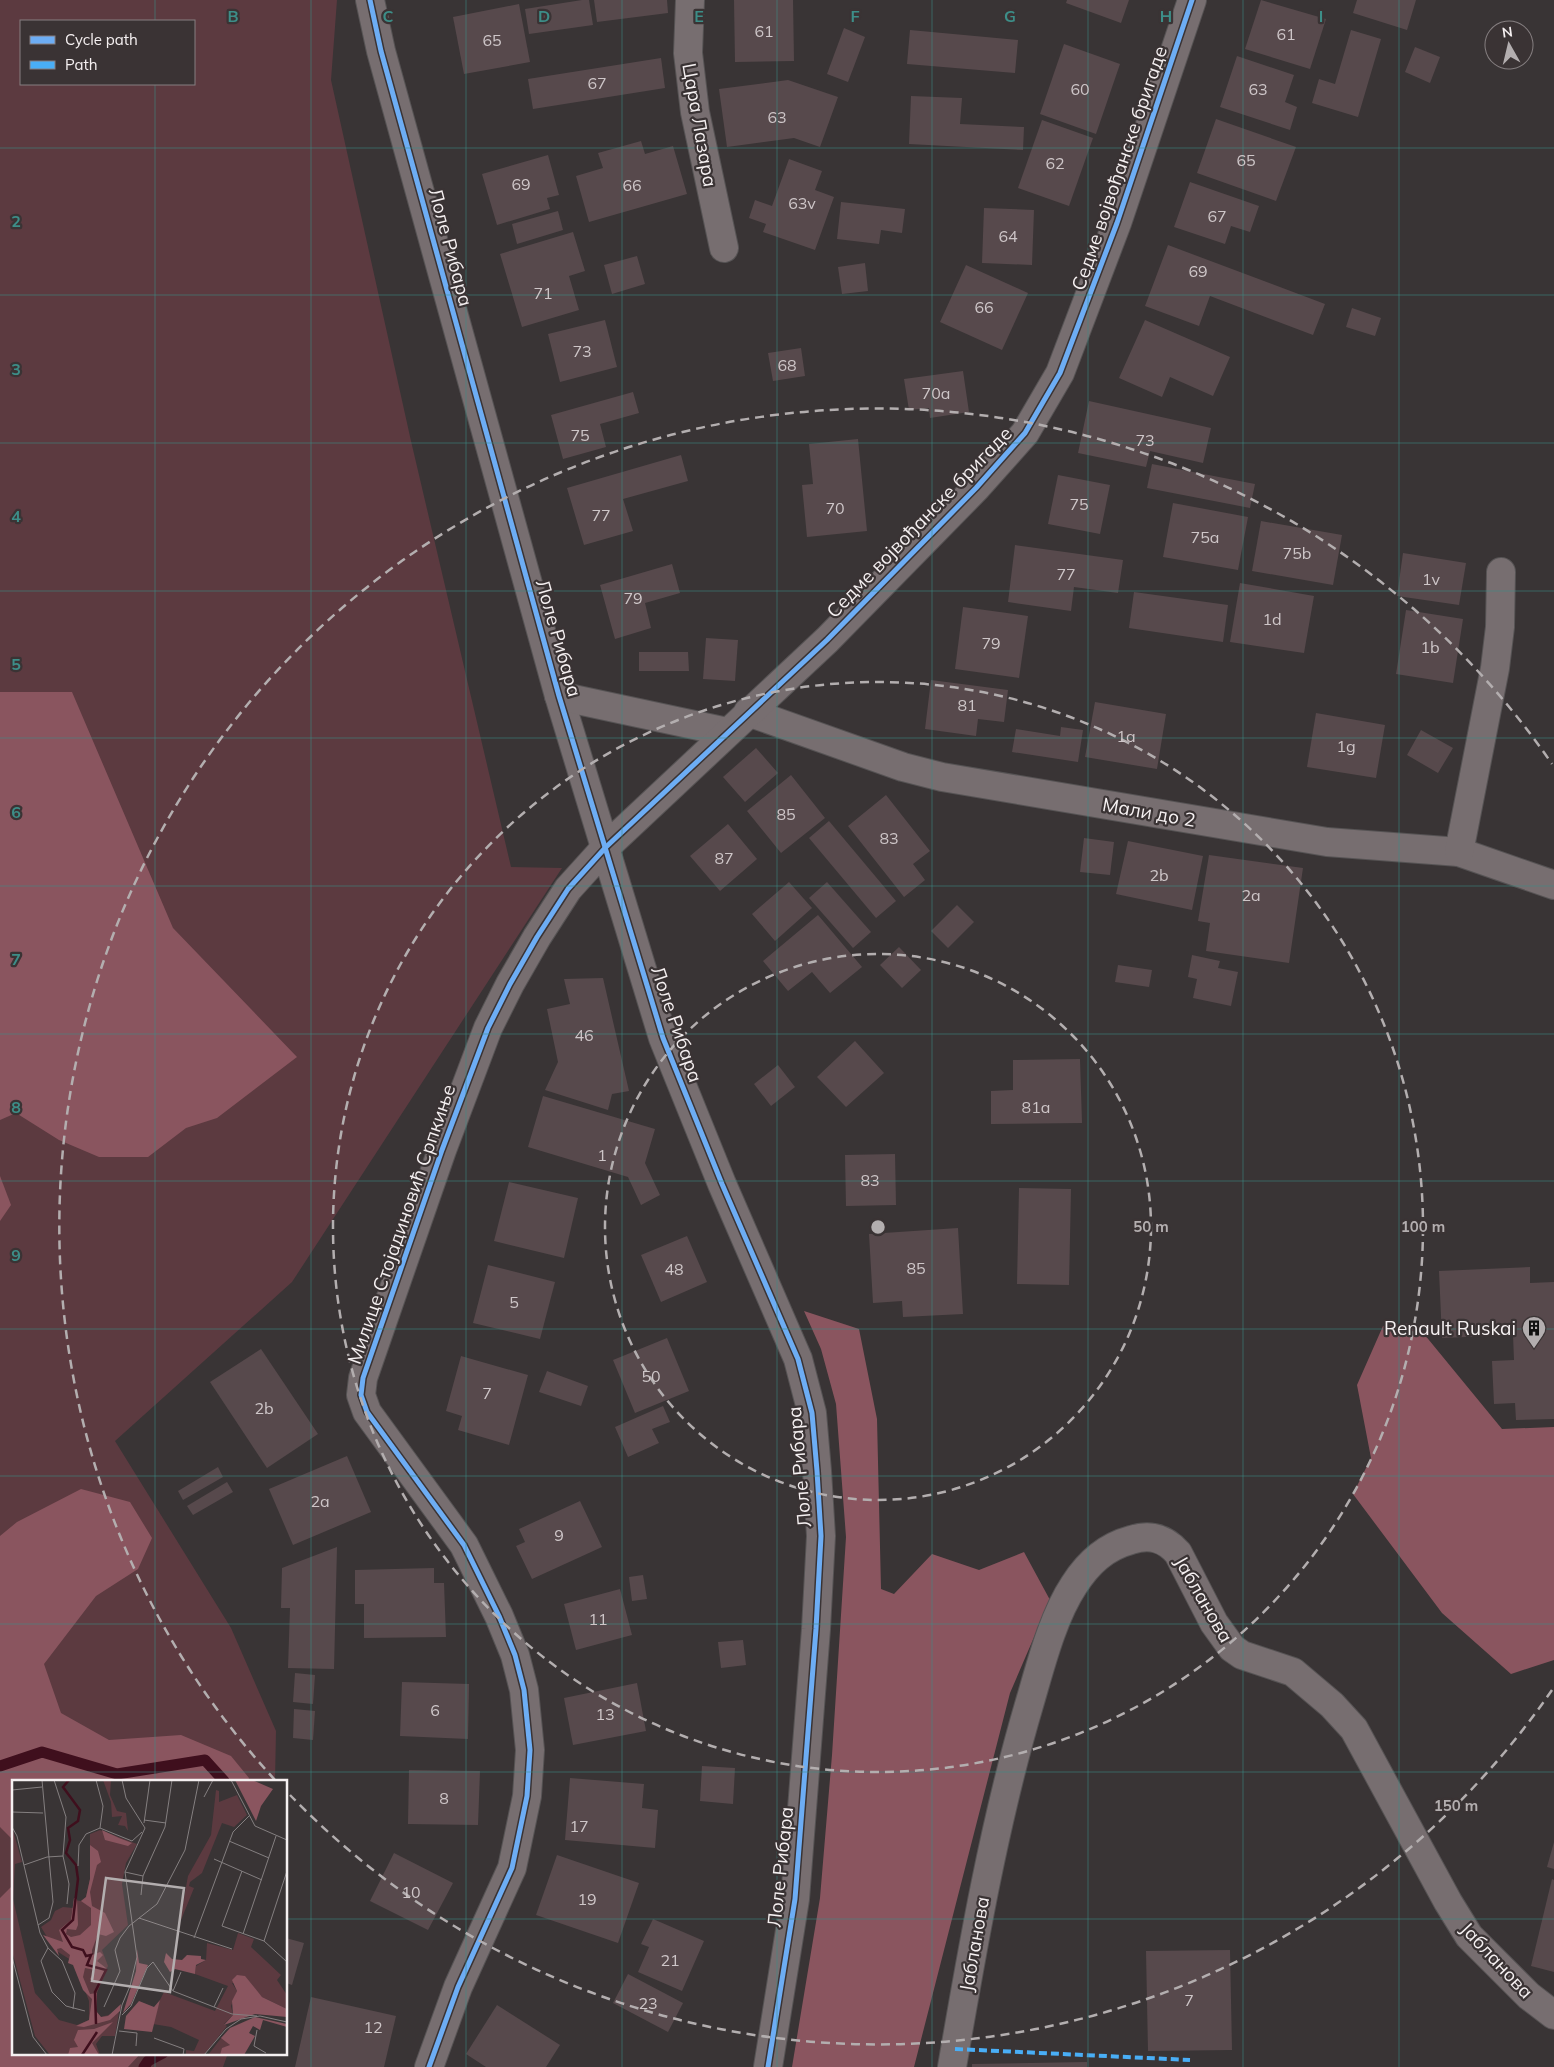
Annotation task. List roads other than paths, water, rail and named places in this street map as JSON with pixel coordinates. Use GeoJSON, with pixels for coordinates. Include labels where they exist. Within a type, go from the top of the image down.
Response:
{"type":"FeatureCollection","features":[{"type":"Feature","properties":{"kind":"street","name":"Лоле Рибара"},"geometry":{"type":"LineString","coordinates":[[370,0],[381,51],[559,696],[663,1038],[722,1184],[798,1359],[812,1413],[820,1536],[816,1629],[795,1899],[768,2067]]}},
{"type":"Feature","properties":{"kind":"street","name":"Цара Лазара"},"geometry":{"type":"LineString","coordinates":[[690,0],[688,53],[695,112],[724,248]]}},
{"type":"Feature","properties":{"kind":"street","name":"Седме војвођанске бригаде"},"geometry":{"type":"LineString","coordinates":[[606,848],[847,620],[976,488],[1025,433],[1060,372],[1117,223],[1192,0]]}},
{"type":"Feature","properties":{"kind":"street"},"geometry":{"type":"LineString","coordinates":[[1459,852],[1495,668],[1500,627],[1501,572]]}},
{"type":"Feature","properties":{"kind":"street"},"geometry":{"type":"LineString","coordinates":[[559,696],[727,732]]}},
{"type":"Feature","properties":{"kind":"street","name":"Мали до 2"},"geometry":{"type":"LineString","coordinates":[[748,712],[903,767],[942,777],[1327,842],[1459,852],[1554,885]]}},
{"type":"Feature","properties":{"kind":"street","name":"Милице Стојадиновић Српкиње"},"geometry":{"type":"LineString","coordinates":[[429,2067],[458,1987],[512,1868],[527,1796],[530,1750],[525,1700],[515,1655],[483,1582],[464,1545],[367,1412],[361,1395],[362,1378],[442,1150],[488,1028],[536,937],[568,889],[606,848]]}},
{"type":"Feature","properties":{"kind":"street","name":"Јабланова"},"geometry":{"type":"LineString","coordinates":[[952,2067],[986,1874],[1042,1659],[1073,1586],[1091,1562],[1107,1548],[1138,1537],[1159,1538],[1178,1553],[1214,1623],[1232,1648],[1242,1655],[1293,1672],[1332,1705],[1354,1729],[1448,1902],[1469,1936],[1529,1996],[1554,2015]]}},
{"type":"Feature","properties":{"kind":"waterway"},"geometry":{"type":"LineString","coordinates":[[0,1766],[42,1752],[117,1774],[205,1760],[223,1780]]}},
{"type":"Feature","properties":{"kind":"waterway"},"geometry":{"type":"LineString","coordinates":[[144,2067],[148,2061],[161,2054]]}},
{"type":"Feature","properties":{"kind":"place","name":"Renault Ruskai"},"geometry":{"type":"Point","coordinates":[1534,1349]}}]}
